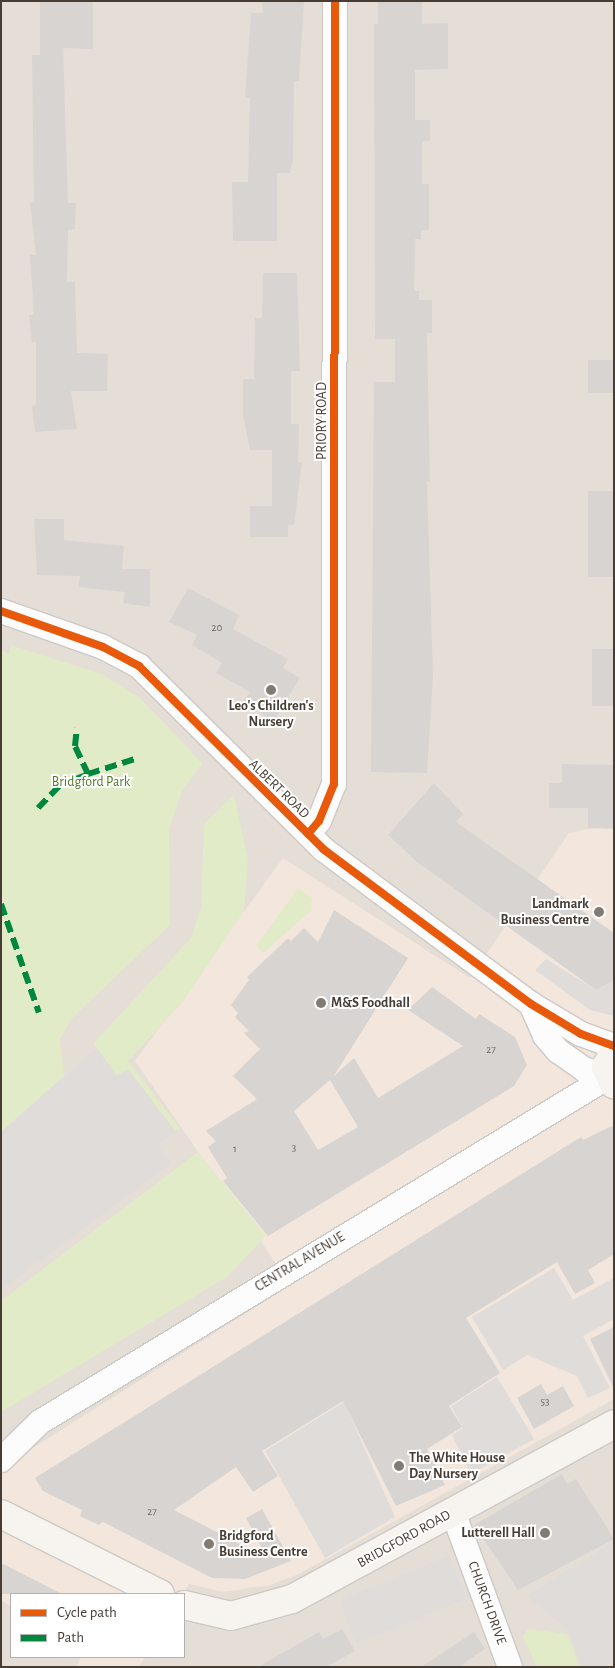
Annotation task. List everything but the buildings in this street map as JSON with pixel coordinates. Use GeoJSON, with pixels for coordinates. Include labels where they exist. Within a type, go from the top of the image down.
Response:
{"type":"FeatureCollection","features":[{"type":"Feature","properties":{"kind":"street","name":"PRIORY ROAD"},"geometry":{"type":"LineString","coordinates":[[308,834],[319,821],[334,784],[334,1]]}},
{"type":"Feature","properties":{"kind":"street","name":"ALBERT ROAD"},"geometry":{"type":"LineString","coordinates":[[1,611],[103,647],[139,666],[308,834],[531,1004],[581,1034],[614,1046]]}},
{"type":"Feature","properties":{"kind":"street","name":"ALBERT ROAD"},"geometry":{"type":"LineString","coordinates":[[531,1004],[545,1036],[558,1052],[585,1070],[611,1072]]}},
{"type":"Feature","properties":{"kind":"street","name":"CENTRAL AVENUE"},"geometry":{"type":"LineString","coordinates":[[1,1460],[40,1422],[611,1072]]}},
{"type":"Feature","properties":{"kind":"street","name":"BRIDGFORD ROAD"},"geometry":{"type":"LineString","coordinates":[[185,1605],[230,1616],[262,1610],[317,1587],[614,1424]]}},
{"type":"Feature","properties":{"kind":"street","name":"CHURCH DRIVE"},"geometry":{"type":"LineString","coordinates":[[453,1512],[510,1667]]}},
{"type":"Feature","properties":{"kind":"street"},"geometry":{"type":"LineString","coordinates":[[1,1514],[158,1593]]}},
{"type":"Feature","properties":{"kind":"shaded area"},"geometry":{"type":"Polygon","coordinates":[[[1,1],[614,1],[614,1667],[1,1667],[1,1]]]}},
{"type":"Feature","properties":{"kind":"shaded area"},"geometry":{"type":"Polygon","coordinates":[[[614,824],[614,1399],[299,1574],[270,1585],[223,1592],[189,1584],[183,1593],[10,1593],[10,1606],[1,1601],[1,1468],[291,1285],[135,1061],[283,858],[470,978],[569,833],[614,824]]]}},
{"type":"Feature","properties":{"kind":"shaded area"},"geometry":{"type":"Polygon","coordinates":[[[546,959],[596,990],[614,980],[614,1016],[590,1010],[535,970],[546,959]]]}},
{"type":"Feature","properties":{"kind":"shaded area"},"geometry":{"type":"Polygon","coordinates":[[[96,1048],[117,1076],[128,1069],[175,1131],[158,1145],[171,1163],[1,1290],[1,1132],[96,1048]]]}},
{"type":"Feature","properties":{"kind":"shaded area"},"geometry":{"type":"Polygon","coordinates":[[[554,1268],[573,1300],[614,1278],[614,1319],[583,1336],[610,1388],[588,1398],[577,1376],[527,1355],[503,1370],[472,1317],[554,1268]]]}},
{"type":"Feature","properties":{"kind":"shaded area"},"geometry":{"type":"Polygon","coordinates":[[[497,1377],[534,1439],[471,1474],[452,1435],[463,1428],[451,1406],[497,1377]]]}},
{"type":"Feature","properties":{"kind":"shaded area"},"geometry":{"type":"Polygon","coordinates":[[[344,1402],[395,1517],[325,1558],[265,1451],[344,1402]]]}},
{"type":"Feature","properties":{"kind":"shaded area"},"geometry":{"type":"Polygon","coordinates":[[[614,1542],[614,1661],[603,1667],[582,1667],[568,1630],[526,1596],[614,1542]]]}},
{"type":"Feature","properties":{"kind":"shaded area"},"geometry":{"type":"Polygon","coordinates":[[[449,1556],[466,1599],[357,1643],[340,1600],[449,1556]]]}},
{"type":"Feature","properties":{"kind":"shaded area"},"geometry":{"type":"Polygon","coordinates":[[[80,1658],[144,1658],[139,1667],[76,1667],[80,1658]]]}},
{"type":"Feature","properties":{"kind":"green space","name":"Bridgford Park"},"geometry":{"type":"Polygon","coordinates":[[[10,645],[101,674],[140,698],[202,763],[182,791],[169,829],[170,925],[71,1019],[60,1039],[64,1076],[1,1132],[1,650],[10,654],[10,645]]]}},
{"type":"Feature","properties":{"kind":"green space"},"geometry":{"type":"Polygon","coordinates":[[[234,795],[248,860],[244,911],[183,1002],[128,1061],[180,1128],[175,1131],[128,1069],[117,1077],[94,1043],[191,938],[201,908],[204,824],[234,795]]]}},
{"type":"Feature","properties":{"kind":"green space"},"geometry":{"type":"Polygon","coordinates":[[[298,888],[312,898],[311,911],[263,953],[256,946],[298,888]]]}},
{"type":"Feature","properties":{"kind":"green space"},"geometry":{"type":"Polygon","coordinates":[[[198,1152],[266,1236],[227,1277],[1,1412],[1,1301],[198,1152]]]}},
{"type":"Feature","properties":{"kind":"green space"},"geometry":{"type":"Polygon","coordinates":[[[528,1629],[567,1634],[580,1667],[537,1667],[523,1637],[528,1629]]]}},
{"type":"Feature","properties":{"kind":"marked path"},"geometry":{"type":"LineString","coordinates":[[38,808],[60,785],[88,774],[75,746],[77,728]]}},
{"type":"Feature","properties":{"kind":"marked path"},"geometry":{"type":"LineString","coordinates":[[88,774],[138,758]]}},
{"type":"Feature","properties":{"kind":"marked path"},"geometry":{"type":"LineString","coordinates":[[1,904],[39,1013]]}},
{"type":"Feature","properties":{"kind":"cycle path"},"geometry":{"type":"LineString","coordinates":[[308,834],[319,821],[334,784],[335,1]]}},
{"type":"Feature","properties":{"kind":"cycle path"},"geometry":{"type":"LineString","coordinates":[[1,611],[103,647],[139,666],[323,849],[531,1004],[581,1034],[614,1046]]}},
{"type":"Feature","properties":{"kind":"place","name":"Leo's Children's Nursery"},"geometry":{"type":"Point","coordinates":[271,690]}},
{"type":"Feature","properties":{"kind":"place","name":"Landmark Business Centre"},"geometry":{"type":"Point","coordinates":[599,912]}},
{"type":"Feature","properties":{"kind":"place","name":"M&S Foodhall"},"geometry":{"type":"Point","coordinates":[321,1003]}},
{"type":"Feature","properties":{"kind":"place","name":"The White House Day Nursery"},"geometry":{"type":"Point","coordinates":[399,1466]}},
{"type":"Feature","properties":{"kind":"place","name":"Lutterell Hall"},"geometry":{"type":"Point","coordinates":[545,1533]}},
{"type":"Feature","properties":{"kind":"place","name":"Bridgford Business Centre"},"geometry":{"type":"Point","coordinates":[209,1544]}}]}
